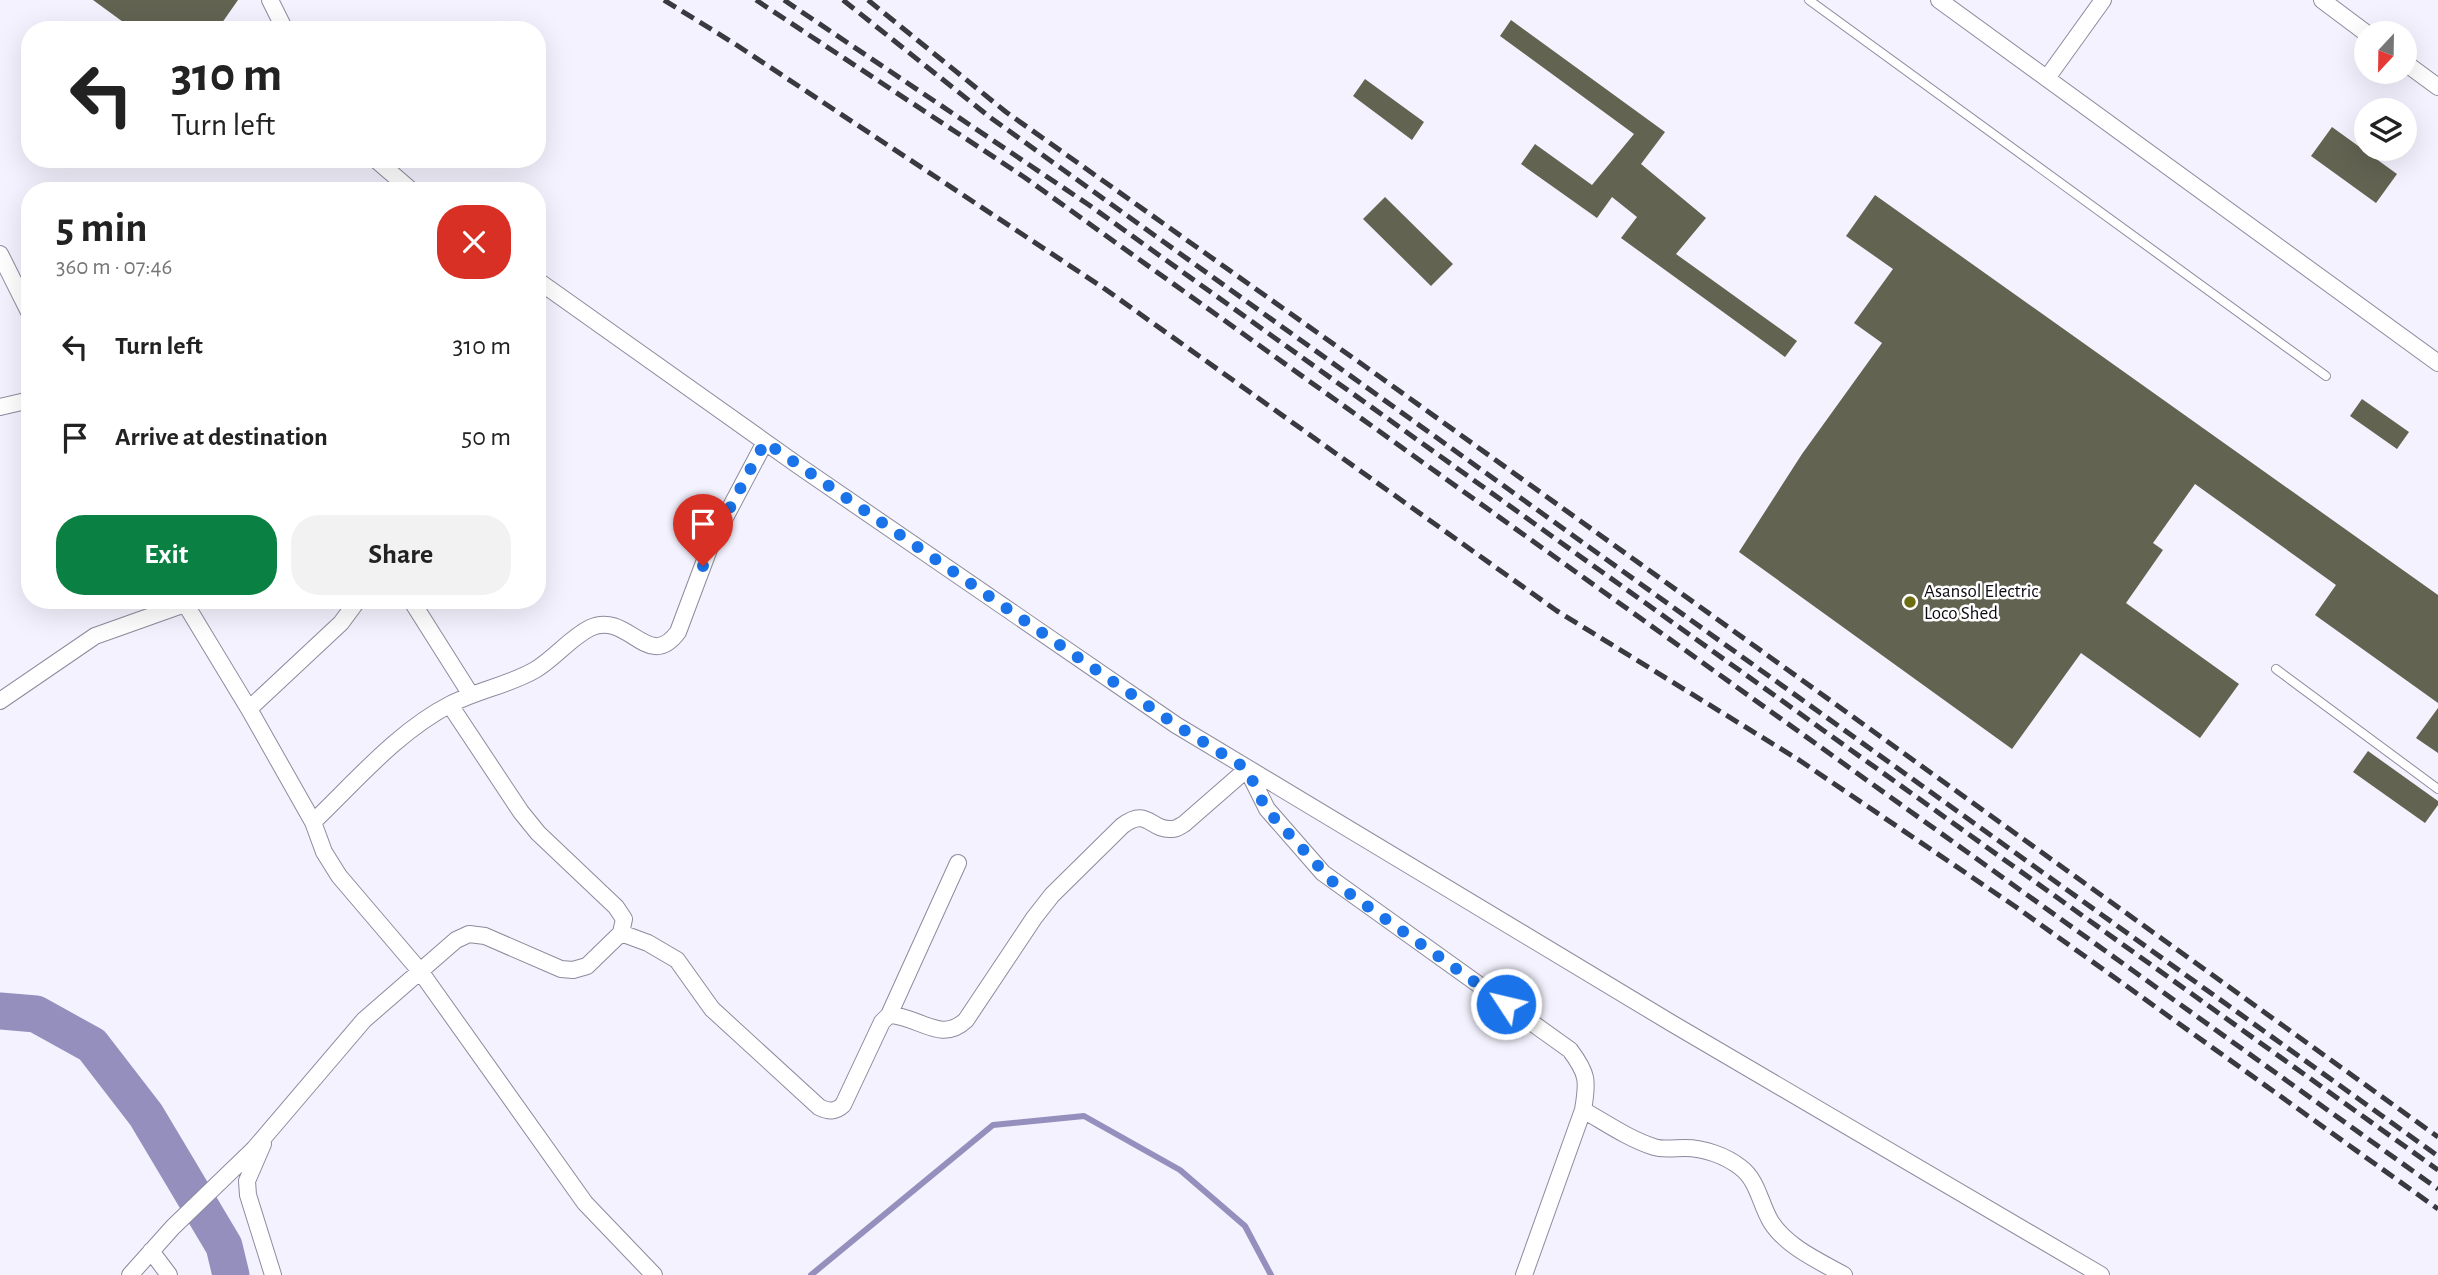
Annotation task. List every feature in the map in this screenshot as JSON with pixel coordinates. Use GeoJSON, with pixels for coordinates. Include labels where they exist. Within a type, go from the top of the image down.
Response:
{"type":"FeatureCollection","features":[{"type":"Feature","properties":{"kind":"street"},"geometry":{"type":"LineString","coordinates":[[270,0],[280,21]]}},
{"type":"Feature","properties":{"kind":"street"},"geometry":{"type":"LineString","coordinates":[[1938,0],[2438,363]]}},
{"type":"Feature","properties":{"kind":"street"},"geometry":{"type":"LineString","coordinates":[[2047,78],[2103,0]]}},
{"type":"Feature","properties":{"kind":"street"},"geometry":{"type":"LineString","coordinates":[[2322,0],[2354,24]]}},
{"type":"Feature","properties":{"kind":"street"},"geometry":{"type":"LineString","coordinates":[[2417,72],[2438,87]]}},
{"type":"Feature","properties":{"kind":"street"},"geometry":{"type":"LineString","coordinates":[[385,168],[402,182]]}},
{"type":"Feature","properties":{"kind":"street"},"geometry":{"type":"LineString","coordinates":[[0,254],[21,296]]}},
{"type":"Feature","properties":{"kind":"street"},"geometry":{"type":"LineString","coordinates":[[546,286],[765,442],[1165,718],[1685,1031],[2101,1275]]}},
{"type":"Feature","properties":{"kind":"street"},"geometry":{"type":"LineString","coordinates":[[0,407],[21,402]]}},
{"type":"Feature","properties":{"kind":"street"},"geometry":{"type":"LineString","coordinates":[[313,822],[393,745],[450,705],[533,671],[588,629],[603,623],[620,626],[644,643],[658,648],[670,643],[678,632],[711,544],[765,442]]}},
{"type":"Feature","properties":{"kind":"street"},"geometry":{"type":"LineString","coordinates":[[0,701],[95,636],[166,609]]}},
{"type":"Feature","properties":{"kind":"street"},"geometry":{"type":"LineString","coordinates":[[188,609],[313,822],[324,852],[339,876],[420,971],[585,1203],[654,1275]]}},
{"type":"Feature","properties":{"kind":"street"},"geometry":{"type":"LineString","coordinates":[[249,709],[341,623],[351,609]]}},
{"type":"Feature","properties":{"kind":"street"},"geometry":{"type":"LineString","coordinates":[[417,609],[471,695]]}},
{"type":"Feature","properties":{"kind":"street"},"geometry":{"type":"LineString","coordinates":[[130,1275],[173,1227],[254,1149],[364,1020],[456,940],[469,934],[485,936],[561,969],[573,970],[587,966],[621,933],[624,919],[616,907],[538,833],[521,812],[450,705]]}},
{"type":"Feature","properties":{"kind":"street"},"geometry":{"type":"LineString","coordinates":[[889,1015],[900,1016],[943,1031],[956,1030],[966,1020],[1052,895],[1122,827],[1130,820],[1142,817],[1161,827],[1172,829],[1184,824],[1247,769]]}},
{"type":"Feature","properties":{"kind":"street"},"geometry":{"type":"LineString","coordinates":[[1247,769],[1266,809],[1323,873],[1570,1050],[1583,1067],[1588,1083],[1583,1110],[1524,1275]]}},
{"type":"Feature","properties":{"kind":"street"},"geometry":{"type":"LineString","coordinates":[[621,933],[648,943],[677,960],[712,1009],[819,1107],[828,1111],[837,1110],[843,1105],[882,1021],[889,1015],[958,863]]}},
{"type":"Feature","properties":{"kind":"street"},"geometry":{"type":"LineString","coordinates":[[1583,1110],[1638,1141],[1657,1148],[1690,1148],[1721,1156],[1742,1168],[1754,1184],[1771,1222],[1784,1237],[1844,1275]]}},
{"type":"Feature","properties":{"kind":"street"},"geometry":{"type":"LineString","coordinates":[[269,1131],[247,1181],[248,1195],[273,1275]]}},
{"type":"Feature","properties":{"kind":"street"},"geometry":{"type":"LineString","coordinates":[[151,1251],[169,1275]]}},
{"type":"Feature","properties":{"kind":"lane"},"geometry":{"type":"LineString","coordinates":[[1809,0],[2326,376]]}},
{"type":"Feature","properties":{"kind":"lane"},"geometry":{"type":"LineString","coordinates":[[2276,669],[2438,789]]}},
{"type":"Feature","properties":{"kind":"building"},"geometry":{"type":"Polygon","coordinates":[[[93,0],[238,0],[223,21],[122,21],[93,0]]]}},
{"type":"Feature","properties":{"kind":"building"},"geometry":{"type":"Polygon","coordinates":[[[1511,20],[1665,132],[1641,164],[1706,218],[1676,254],[1797,341],[1785,357],[1621,238],[1637,217],[1612,197],[1597,218],[1521,164],[1535,144],[1592,185],[1634,134],[1500,36],[1511,20]]]}},
{"type":"Feature","properties":{"kind":"building"},"geometry":{"type":"Polygon","coordinates":[[[1365,79],[1424,122],[1412,140],[1353,96],[1365,79]]]}},
{"type":"Feature","properties":{"kind":"building"},"geometry":{"type":"Polygon","coordinates":[[[2332,127],[2354,143],[2354,161],[2379,161],[2397,174],[2376,203],[2311,156],[2332,127]]]}},
{"type":"Feature","properties":{"kind":"building"},"geometry":{"type":"Polygon","coordinates":[[[1875,195],[2438,595],[2438,703],[2315,615],[2336,585],[2195,484],[2153,543],[2163,550],[2126,603],[2239,684],[2200,738],[2081,653],[2012,749],[1739,552],[1802,454],[1882,343],[1854,323],[1893,269],[1846,236],[1875,195]]]}},
{"type":"Feature","properties":{"kind":"building"},"geometry":{"type":"Polygon","coordinates":[[[1385,197],[1453,264],[1431,286],[1363,219],[1385,197]]]}},
{"type":"Feature","properties":{"kind":"building"},"geometry":{"type":"Polygon","coordinates":[[[2362,399],[2409,432],[2397,449],[2350,416],[2362,399]]]}},
{"type":"Feature","properties":{"kind":"building"},"geometry":{"type":"Polygon","coordinates":[[[2438,708],[2438,753],[2416,738],[2438,708]]]}},
{"type":"Feature","properties":{"kind":"building"},"geometry":{"type":"Polygon","coordinates":[[[2368,751],[2438,801],[2425,823],[2353,772],[2368,751]]]}},
{"type":"Feature","properties":{"kind":"waterway"},"geometry":{"type":"LineString","coordinates":[[0,1011],[36,1014],[92,1045],[146,1115],[224,1246],[231,1275]]}},
{"type":"Feature","properties":{"kind":"waterway"},"geometry":{"type":"LineString","coordinates":[[811,1275],[993,1125],[1084,1116],[1180,1170],[1245,1226],[1271,1275]]}},
{"type":"Feature","properties":{"kind":"railway"},"geometry":{"type":"LineString","coordinates":[[664,0],[735,44],[1105,289],[1557,611],[1799,760],[2016,907],[2438,1209]]}},
{"type":"Feature","properties":{"kind":"railway"},"geometry":{"type":"LineString","coordinates":[[756,0],[1024,177],[2438,1189]]}},
{"type":"Feature","properties":{"kind":"railway"},"geometry":{"type":"LineString","coordinates":[[784,0],[1089,205],[2438,1170]]}},
{"type":"Feature","properties":{"kind":"railway"},"geometry":{"type":"LineString","coordinates":[[843,0],[991,118],[2438,1156]]}},
{"type":"Feature","properties":{"kind":"railway"},"geometry":{"type":"LineString","coordinates":[[868,0],[1006,112],[1380,377],[2438,1137]]}},
{"type":"Feature","properties":{"kind":"place","name":"Asansol Electric Loco Shed"},"geometry":{"type":"Point","coordinates":[1910,602]}},
{"type":"Feature","properties":{"kind":"route"},"geometry":{"type":"LineString","coordinates":[[703,566],[711,544],[765,442],[1176,725],[1247,769],[1266,809],[1323,873],[1506,1004]]}}]}
